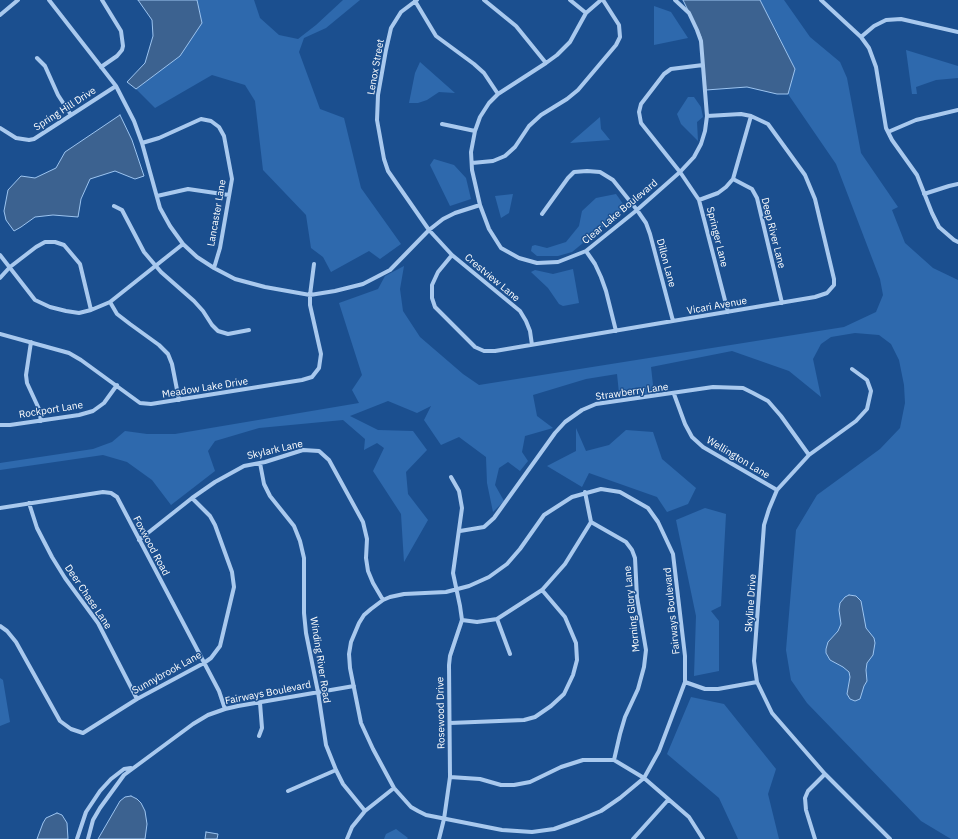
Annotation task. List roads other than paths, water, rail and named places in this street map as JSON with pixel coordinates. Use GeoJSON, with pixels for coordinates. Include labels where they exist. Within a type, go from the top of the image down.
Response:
{"type":"FeatureCollection","features":[{"type":"Feature","properties":{"kind":"street"},"geometry":{"type":"LineString","coordinates":[[0,15],[18,0]]}},
{"type":"Feature","properties":{"kind":"street"},"geometry":{"type":"LineString","coordinates":[[49,0],[116,86],[134,121],[142,143],[160,208],[170,226],[183,244],[197,257],[214,268],[235,278],[266,287],[310,295],[363,284],[390,270],[429,230],[442,219],[480,205]]}},
{"type":"Feature","properties":{"kind":"street"},"geometry":{"type":"LineString","coordinates":[[101,67],[117,56],[123,46],[121,31],[102,0]]}},
{"type":"Feature","properties":{"kind":"street"},"geometry":{"type":"LineString","coordinates":[[484,0],[516,26],[546,63]]}},
{"type":"Feature","properties":{"kind":"street"},"geometry":{"type":"LineString","coordinates":[[570,0],[586,13]]}},
{"type":"Feature","properties":{"kind":"street"},"geometry":{"type":"LineString","coordinates":[[472,163],[493,161],[505,156],[515,146],[529,126],[578,90],[616,45],[620,37],[619,25],[602,0]]}},
{"type":"Feature","properties":{"kind":"street","name":"Clear Lake Boulevard"},"geometry":{"type":"LineString","coordinates":[[602,0],[586,13],[570,42],[546,63],[498,94],[489,103],[480,117],[475,130],[471,152],[472,170],[480,205],[489,229],[502,248],[519,258],[537,263],[558,262],[586,251],[638,210],[680,172],[694,157],[701,144],[707,116],[701,41],[689,13],[675,0]]}},
{"type":"Feature","properties":{"kind":"street"},"geometry":{"type":"LineString","coordinates":[[821,0],[862,37],[869,48],[876,67],[886,128],[892,140],[917,175],[939,227],[958,242]]}},
{"type":"Feature","properties":{"kind":"street"},"geometry":{"type":"LineString","coordinates":[[416,1],[436,36],[474,64],[484,74],[498,94]]}},
{"type":"Feature","properties":{"kind":"street","name":"Lenox Street"},"geometry":{"type":"LineString","coordinates":[[416,1],[401,12],[391,28],[378,94],[378,120],[384,159],[388,171],[429,230]]}},
{"type":"Feature","properties":{"kind":"street"},"geometry":{"type":"LineString","coordinates":[[862,37],[874,26],[886,20],[901,19],[958,32]]}},
{"type":"Feature","properties":{"kind":"street"},"geometry":{"type":"LineString","coordinates":[[38,58],[45,66],[58,95],[72,114]]}},
{"type":"Feature","properties":{"kind":"street","name":"Springer Lane"},"geometry":{"type":"LineString","coordinates":[[703,65],[672,69],[664,74],[641,104],[639,112],[641,123],[680,172],[699,200],[728,312]]}},
{"type":"Feature","properties":{"kind":"street","name":"Spring Hill Drive"},"geometry":{"type":"LineString","coordinates":[[0,128],[16,138],[29,140],[34,139],[116,86]]}},
{"type":"Feature","properties":{"kind":"street"},"geometry":{"type":"LineString","coordinates":[[888,132],[916,120],[958,110]]}},
{"type":"Feature","properties":{"kind":"street","name":"Vicari Avenue"},"geometry":{"type":"LineString","coordinates":[[452,255],[438,272],[432,285],[432,298],[435,307],[475,347],[484,351],[495,351],[616,331],[782,303],[828,293],[834,285],[834,278],[815,200],[805,176],[768,124],[751,116],[741,114],[707,116]]}},
{"type":"Feature","properties":{"kind":"street"},"geometry":{"type":"LineString","coordinates":[[699,200],[718,193],[733,179],[751,116]]}},
{"type":"Feature","properties":{"kind":"street","name":"Lancaster Lane"},"geometry":{"type":"LineString","coordinates":[[142,143],[159,138],[201,119],[211,121],[218,127],[224,136],[232,179],[220,248],[214,268]]}},
{"type":"Feature","properties":{"kind":"street"},"geometry":{"type":"LineString","coordinates":[[442,124],[475,130]]}},
{"type":"Feature","properties":{"kind":"street","name":"Dillon Lane"},"geometry":{"type":"LineString","coordinates":[[542,214],[574,172],[600,172],[613,180],[638,210],[646,223],[673,321]]}},
{"type":"Feature","properties":{"kind":"street","name":"Deep River Lane"},"geometry":{"type":"LineString","coordinates":[[733,179],[752,189],[757,198],[782,303]]}},
{"type":"Feature","properties":{"kind":"street"},"geometry":{"type":"LineString","coordinates":[[924,194],[958,184]]}},
{"type":"Feature","properties":{"kind":"street"},"geometry":{"type":"LineString","coordinates":[[157,196],[188,189],[229,195]]}},
{"type":"Feature","properties":{"kind":"street"},"geometry":{"type":"LineString","coordinates":[[114,206],[122,210],[144,252],[155,266],[194,301],[218,331],[228,334],[249,330]]}},
{"type":"Feature","properties":{"kind":"street","name":"Crestview Lane"},"geometry":{"type":"LineString","coordinates":[[429,230],[452,255],[520,311],[530,331],[532,345]]}},
{"type":"Feature","properties":{"kind":"street"},"geometry":{"type":"LineString","coordinates":[[0,278],[10,267],[36,247],[45,242],[55,242],[64,246],[80,264],[91,310]]}},
{"type":"Feature","properties":{"kind":"street"},"geometry":{"type":"LineString","coordinates":[[0,255],[35,300],[66,311],[79,313],[110,302],[183,244]]}},
{"type":"Feature","properties":{"kind":"street"},"geometry":{"type":"LineString","coordinates":[[586,251],[595,264],[601,277],[616,331]]}},
{"type":"Feature","properties":{"kind":"street","name":"Meadow Lake Drive"},"geometry":{"type":"LineString","coordinates":[[0,334],[69,353],[140,402],[151,404],[302,380],[312,377],[319,368],[321,354],[310,305],[314,264]]}},
{"type":"Feature","properties":{"kind":"street"},"geometry":{"type":"LineString","coordinates":[[110,302],[117,314],[159,345],[168,354],[172,364],[179,400]]}},
{"type":"Feature","properties":{"kind":"street"},"geometry":{"type":"LineString","coordinates":[[30,342],[26,375],[27,383],[39,409],[41,421]]}},
{"type":"Feature","properties":{"kind":"street","name":"Skyline Drive"},"geometry":{"type":"LineString","coordinates":[[852,369],[867,380],[871,391],[867,409],[856,421],[809,455],[777,490],[764,525],[754,661],[757,682],[772,713],[825,774],[890,839]]}},
{"type":"Feature","properties":{"kind":"street","name":"Rockport Lane"},"geometry":{"type":"LineString","coordinates":[[0,425],[41,421],[93,412],[104,403],[117,385]]}},
{"type":"Feature","properties":{"kind":"street","name":"Strawberry Lane"},"geometry":{"type":"LineString","coordinates":[[460,531],[484,526],[494,518],[555,433],[565,422],[582,410],[596,404],[713,388],[743,388],[768,401],[781,416],[809,455]]}},
{"type":"Feature","properties":{"kind":"street","name":"Wellington Lane"},"geometry":{"type":"LineString","coordinates":[[674,394],[685,424],[692,437],[703,447],[777,490]]}},
{"type":"Feature","properties":{"kind":"street","name":"Skylark Lane"},"geometry":{"type":"LineString","coordinates":[[139,540],[192,498],[215,482],[244,466],[260,463],[303,450],[319,451],[329,460],[363,522],[367,539],[366,558],[368,571],[383,600]]}},
{"type":"Feature","properties":{"kind":"street","name":"Winding River Road"},"geometry":{"type":"LineString","coordinates":[[260,463],[264,484],[270,496],[294,526],[300,541],[304,558],[304,613],[306,633],[318,692],[326,745],[336,770],[349,793],[365,811]]}},
{"type":"Feature","properties":{"kind":"street","name":"Rosewood Drive"},"geometry":{"type":"LineString","coordinates":[[439,839],[444,819],[450,777],[450,656],[462,620],[453,574],[462,508],[459,491],[451,478]]}},
{"type":"Feature","properties":{"kind":"street","name":"Fairways Boulevard"},"geometry":{"type":"LineString","coordinates":[[601,489],[620,492],[648,508],[664,534],[673,554],[685,656],[685,682],[659,751],[644,778],[620,798],[601,811],[554,829],[532,832],[502,830],[444,819],[418,812],[411,807],[394,788],[366,736],[361,724],[354,686],[349,654],[354,632],[364,615],[383,600],[404,594],[434,594],[469,586],[489,577],[507,564],[520,549],[544,515],[572,497],[585,492],[601,489]]}},
{"type":"Feature","properties":{"kind":"street","name":"Foxwood Road"},"geometry":{"type":"LineString","coordinates":[[0,508],[103,492],[111,492],[117,497],[204,663],[225,709]]}},
{"type":"Feature","properties":{"kind":"street"},"geometry":{"type":"LineString","coordinates":[[462,620],[477,622],[496,619],[542,590],[565,564],[590,522],[585,492]]}},
{"type":"Feature","properties":{"kind":"street","name":"Sunnybrook Lane"},"geometry":{"type":"LineString","coordinates":[[0,626],[16,642],[60,721],[71,729],[83,733],[137,699],[204,663],[211,658],[220,646],[234,587],[232,572],[215,525],[210,516],[192,498]]}},
{"type":"Feature","properties":{"kind":"street","name":"Deer Chase Lane"},"geometry":{"type":"LineString","coordinates":[[29,503],[37,528],[52,557],[65,579],[98,623],[137,699]]}},
{"type":"Feature","properties":{"kind":"street","name":"Morning Glory Lane"},"geometry":{"type":"LineString","coordinates":[[590,522],[626,542],[632,550],[635,558],[637,597],[646,650],[644,667],[638,689],[625,717],[614,760]]}},
{"type":"Feature","properties":{"kind":"street"},"geometry":{"type":"LineString","coordinates":[[450,723],[524,720],[535,717],[564,694],[573,675],[577,660],[576,643],[565,617],[542,590]]}},
{"type":"Feature","properties":{"kind":"street"},"geometry":{"type":"LineString","coordinates":[[496,619],[510,654]]}},
{"type":"Feature","properties":{"kind":"street"},"geometry":{"type":"LineString","coordinates":[[685,682],[704,689],[718,689],[757,682]]}},
{"type":"Feature","properties":{"kind":"street","name":"Fairways Boulevard"},"geometry":{"type":"LineString","coordinates":[[88,839],[93,820],[124,775],[131,768],[193,724],[225,709],[354,686]]}},
{"type":"Feature","properties":{"kind":"street"},"geometry":{"type":"LineString","coordinates":[[259,736],[262,728],[260,703]]}},
{"type":"Feature","properties":{"kind":"street"},"geometry":{"type":"LineString","coordinates":[[450,777],[480,779],[501,784],[514,785],[530,782],[561,767],[583,760],[614,760],[644,778],[689,817],[703,839]]}},
{"type":"Feature","properties":{"kind":"street","name":"Fairways Boulevard"},"geometry":{"type":"LineString","coordinates":[[77,839],[86,812],[100,790],[124,769],[131,768]]}},
{"type":"Feature","properties":{"kind":"street"},"geometry":{"type":"LineString","coordinates":[[288,791],[336,770]]}},
{"type":"Feature","properties":{"kind":"street"},"geometry":{"type":"LineString","coordinates":[[815,839],[806,810],[805,798],[808,791],[825,774]]}},
{"type":"Feature","properties":{"kind":"street"},"geometry":{"type":"LineString","coordinates":[[347,839],[352,827],[365,811],[394,788]]}},
{"type":"Feature","properties":{"kind":"street"},"geometry":{"type":"LineString","coordinates":[[633,839],[668,800]]}}]}
